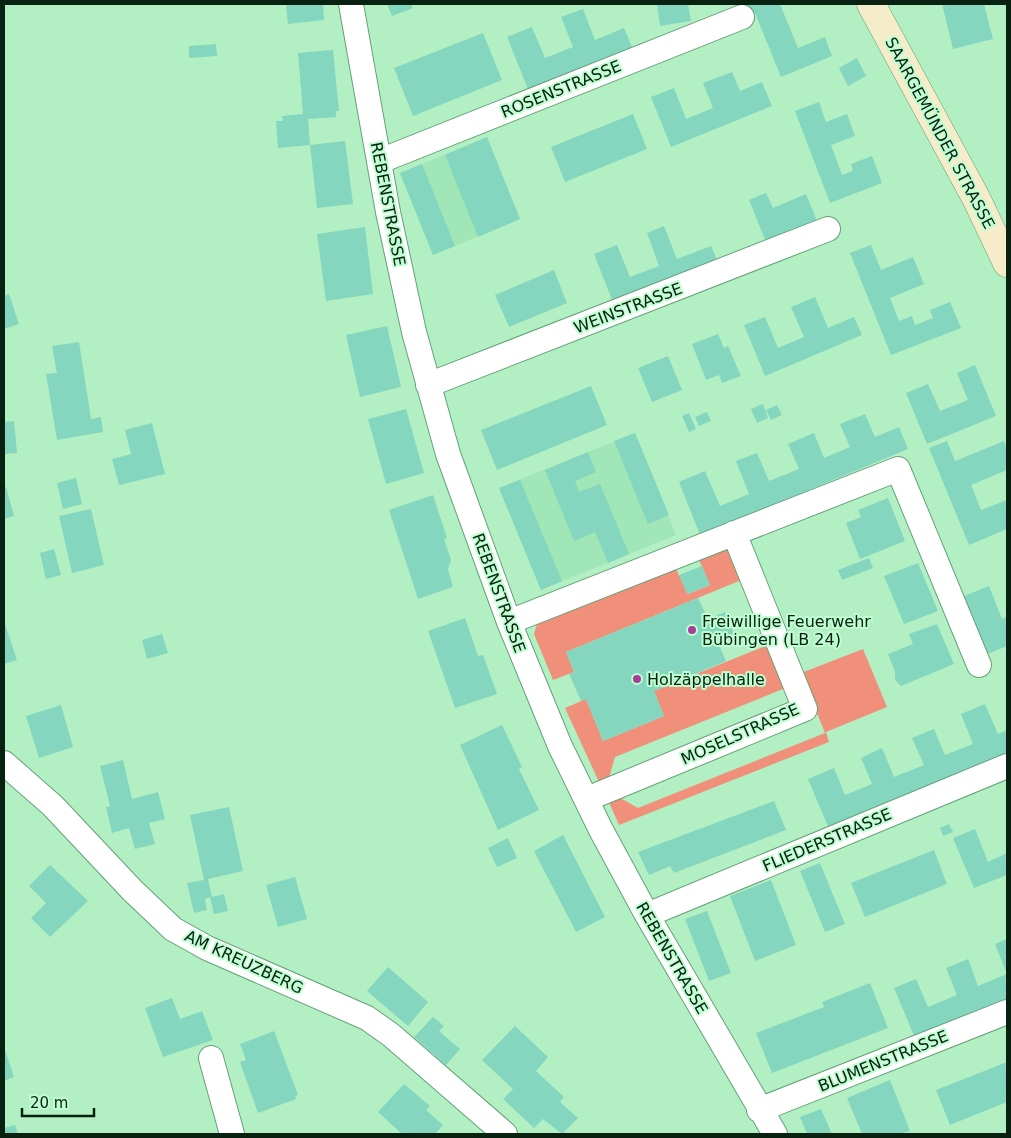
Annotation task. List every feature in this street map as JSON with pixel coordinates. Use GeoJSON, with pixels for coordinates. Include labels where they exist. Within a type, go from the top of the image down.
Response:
{"type":"FeatureCollection","features":[{"type":"Feature","properties":{"kind":"street","name":"REBENSTRASSE"},"geometry":{"type":"LineString","coordinates":[[351,4],[388,212],[414,332],[448,454],[509,622],[541,702],[586,799],[647,915],[774,1134]]}},
{"type":"Feature","properties":{"kind":"street","name":"SAARGEMÜNDER STRASSE"},"geometry":{"type":"LineString","coordinates":[[871,4],[976,198],[1007,263]]}},
{"type":"Feature","properties":{"kind":"street","name":"ROSENSTRASSE"},"geometry":{"type":"LineString","coordinates":[[380,161],[742,17]]}},
{"type":"Feature","properties":{"kind":"street","name":"WEINSTRASSE"},"geometry":{"type":"LineString","coordinates":[[428,385],[828,229]]}},
{"type":"Feature","properties":{"kind":"street"},"geometry":{"type":"LineString","coordinates":[[509,622],[898,469],[979,665]]}},
{"type":"Feature","properties":{"kind":"street","name":"MOSELSTRASSE"},"geometry":{"type":"LineString","coordinates":[[586,799],[805,709],[734,533]]}},
{"type":"Feature","properties":{"kind":"street","name":"AM KREUZBERG"},"geometry":{"type":"LineString","coordinates":[[4,762],[53,806],[132,890],[173,928],[207,948],[366,1018],[391,1035],[505,1134]]}},
{"type":"Feature","properties":{"kind":"street","name":"FLIEDERSTRASSE"},"geometry":{"type":"LineString","coordinates":[[647,915],[1007,766]]}},
{"type":"Feature","properties":{"kind":"street","name":"BLUMENSTRASSE"},"geometry":{"type":"LineString","coordinates":[[759,1110],[1007,1012]]}},
{"type":"Feature","properties":{"kind":"street"},"geometry":{"type":"LineString","coordinates":[[211,1058],[232,1134]]}},
{"type":"Feature","properties":{"kind":"shaded area"},"geometry":{"type":"Polygon","coordinates":[[[487,137],[520,219],[433,255],[400,173],[487,137]]]}},
{"type":"Feature","properties":{"kind":"shaded area"},"geometry":{"type":"Polygon","coordinates":[[[635,433],[676,535],[541,590],[499,488],[635,433]]]}},
{"type":"Feature","properties":{"kind":"shaded area"},"geometry":{"type":"Polygon","coordinates":[[[731,548],[744,579],[566,652],[574,672],[553,680],[534,634],[537,624],[676,569],[688,594],[710,585],[699,560],[731,548]]]}},
{"type":"Feature","properties":{"kind":"shaded area"},"geometry":{"type":"Polygon","coordinates":[[[770,644],[788,687],[615,757],[609,778],[599,782],[565,708],[586,699],[603,741],[664,716],[654,691],[770,644]]]}},
{"type":"Feature","properties":{"kind":"shaded area"},"geometry":{"type":"Polygon","coordinates":[[[863,649],[887,707],[826,732],[829,742],[619,825],[608,800],[617,796],[638,808],[825,733],[801,673],[863,649]]]}},
{"type":"Feature","properties":{"kind":"building"},"geometry":{"type":"Polygon","coordinates":[[[286,4],[323,4],[324,20],[288,24],[286,4]]]}},
{"type":"Feature","properties":{"kind":"building"},"geometry":{"type":"Polygon","coordinates":[[[387,4],[411,4],[413,8],[392,16],[387,4]]]}},
{"type":"Feature","properties":{"kind":"building"},"geometry":{"type":"Polygon","coordinates":[[[657,4],[688,4],[691,21],[660,26],[657,4]]]}},
{"type":"Feature","properties":{"kind":"building"},"geometry":{"type":"Polygon","coordinates":[[[742,4],[780,4],[798,48],[825,37],[832,56],[781,77],[755,13],[747,16],[742,4]]]}},
{"type":"Feature","properties":{"kind":"building"},"geometry":{"type":"Polygon","coordinates":[[[942,4],[984,4],[993,39],[953,49],[942,4]]]}},
{"type":"Feature","properties":{"kind":"building"},"geometry":{"type":"Polygon","coordinates":[[[583,9],[595,40],[624,28],[632,47],[528,89],[507,37],[532,27],[545,58],[573,47],[561,17],[583,9]]]}},
{"type":"Feature","properties":{"kind":"building"},"geometry":{"type":"Polygon","coordinates":[[[483,33],[502,80],[413,116],[394,68],[483,33]]]}},
{"type":"Feature","properties":{"kind":"building"},"geometry":{"type":"Polygon","coordinates":[[[216,44],[217,56],[189,58],[189,46],[216,44]]]}},
{"type":"Feature","properties":{"kind":"building"},"geometry":{"type":"Polygon","coordinates":[[[333,50],[339,111],[336,111],[336,117],[308,119],[310,145],[278,148],[276,121],[283,121],[282,116],[303,114],[298,53],[333,50]]]}},
{"type":"Feature","properties":{"kind":"building"},"geometry":{"type":"Polygon","coordinates":[[[857,58],[866,76],[848,86],[839,68],[857,58]]]}},
{"type":"Feature","properties":{"kind":"building"},"geometry":{"type":"Polygon","coordinates":[[[732,72],[740,91],[762,82],[772,106],[671,147],[651,97],[674,88],[686,119],[713,108],[703,83],[732,72]]]}},
{"type":"Feature","properties":{"kind":"building"},"geometry":{"type":"Polygon","coordinates":[[[819,102],[826,122],[847,114],[855,136],[831,145],[842,175],[853,171],[851,164],[872,156],[882,183],[830,203],[795,111],[819,102]]]}},
{"type":"Feature","properties":{"kind":"building"},"geometry":{"type":"Polygon","coordinates":[[[633,114],[647,149],[565,182],[551,147],[633,114]]]}},
{"type":"Feature","properties":{"kind":"building"},"geometry":{"type":"Polygon","coordinates":[[[487,137],[520,219],[478,237],[445,155],[487,137]]]}},
{"type":"Feature","properties":{"kind":"building"},"geometry":{"type":"Polygon","coordinates":[[[345,141],[353,204],[317,208],[310,145],[345,141]]]}},
{"type":"Feature","properties":{"kind":"building"},"geometry":{"type":"Polygon","coordinates":[[[422,164],[455,246],[433,255],[400,173],[422,164]]]}},
{"type":"Feature","properties":{"kind":"building"},"geometry":{"type":"Polygon","coordinates":[[[766,193],[773,208],[806,194],[817,221],[766,242],[749,200],[766,193]]]}},
{"type":"Feature","properties":{"kind":"building"},"geometry":{"type":"Polygon","coordinates":[[[664,226],[677,259],[711,246],[719,264],[614,305],[594,254],[617,245],[630,277],[659,266],[647,233],[664,226]]]}},
{"type":"Feature","properties":{"kind":"building"},"geometry":{"type":"Polygon","coordinates":[[[365,227],[373,294],[326,301],[317,234],[365,227]]]}},
{"type":"Feature","properties":{"kind":"building"},"geometry":{"type":"Polygon","coordinates":[[[871,245],[881,270],[913,257],[924,284],[890,298],[899,321],[912,316],[915,325],[933,318],[930,310],[950,302],[961,328],[891,355],[850,253],[871,245]]]}},
{"type":"Feature","properties":{"kind":"building"},"geometry":{"type":"Polygon","coordinates":[[[554,270],[567,303],[509,327],[495,295],[554,270]]]}},
{"type":"Feature","properties":{"kind":"building"},"geometry":{"type":"Polygon","coordinates":[[[9,294],[19,324],[4,329],[4,296],[9,294]]]}},
{"type":"Feature","properties":{"kind":"building"},"geometry":{"type":"Polygon","coordinates":[[[815,297],[828,328],[854,317],[862,335],[765,376],[744,325],[765,317],[778,348],[804,337],[791,307],[815,297]]]}},
{"type":"Feature","properties":{"kind":"building"},"geometry":{"type":"Polygon","coordinates":[[[387,326],[401,387],[360,397],[346,335],[387,326]]]}},
{"type":"Feature","properties":{"kind":"building"},"geometry":{"type":"Polygon","coordinates":[[[718,334],[724,348],[728,346],[741,376],[722,383],[719,375],[706,380],[692,344],[718,334]]]}},
{"type":"Feature","properties":{"kind":"building"},"geometry":{"type":"Polygon","coordinates":[[[79,342],[91,419],[101,417],[103,432],[57,440],[46,374],[57,373],[52,346],[79,342]]]}},
{"type":"Feature","properties":{"kind":"building"},"geometry":{"type":"Polygon","coordinates":[[[668,356],[682,390],[652,402],[638,368],[668,356]]]}},
{"type":"Feature","properties":{"kind":"building"},"geometry":{"type":"Polygon","coordinates":[[[975,365],[996,416],[927,444],[906,393],[928,384],[940,411],[968,400],[957,373],[975,365]]]}},
{"type":"Feature","properties":{"kind":"building"},"geometry":{"type":"Polygon","coordinates":[[[591,386],[607,425],[497,470],[481,430],[591,386]]]}},
{"type":"Feature","properties":{"kind":"building"},"geometry":{"type":"Polygon","coordinates":[[[763,404],[768,418],[757,423],[751,409],[763,404]]]}},
{"type":"Feature","properties":{"kind":"building"},"geometry":{"type":"Polygon","coordinates":[[[777,405],[782,415],[771,420],[766,410],[777,405]]]}},
{"type":"Feature","properties":{"kind":"building"},"geometry":{"type":"Polygon","coordinates":[[[406,409],[424,473],[386,484],[368,419],[406,409]]]}},
{"type":"Feature","properties":{"kind":"building"},"geometry":{"type":"Polygon","coordinates":[[[707,412],[711,421],[699,426],[695,417],[707,412]]]}},
{"type":"Feature","properties":{"kind":"building"},"geometry":{"type":"Polygon","coordinates":[[[689,413],[696,429],[689,432],[682,416],[689,413]]]}},
{"type":"Feature","properties":{"kind":"building"},"geometry":{"type":"Polygon","coordinates":[[[865,414],[875,437],[899,427],[908,449],[700,535],[679,482],[705,471],[720,506],[749,494],[736,461],[757,453],[769,481],[799,469],[788,444],[814,433],[824,458],[850,447],[840,424],[865,414]]]}},
{"type":"Feature","properties":{"kind":"building"},"geometry":{"type":"Polygon","coordinates":[[[14,421],[17,453],[4,454],[4,422],[14,421]]]}},
{"type":"Feature","properties":{"kind":"building"},"geometry":{"type":"Polygon","coordinates":[[[152,423],[165,474],[119,485],[112,459],[131,454],[125,430],[152,423]]]}},
{"type":"Feature","properties":{"kind":"building"},"geometry":{"type":"Polygon","coordinates":[[[635,433],[669,515],[648,524],[614,441],[635,433]]]}},
{"type":"Feature","properties":{"kind":"building"},"geometry":{"type":"Polygon","coordinates":[[[947,441],[955,461],[1004,441],[1007,449],[1007,470],[971,485],[981,510],[1007,500],[1007,529],[969,545],[929,448],[947,441]]]}},
{"type":"Feature","properties":{"kind":"building"},"geometry":{"type":"Polygon","coordinates":[[[588,452],[596,472],[575,481],[579,492],[600,484],[629,554],[608,563],[595,532],[574,541],[545,470],[588,452]]]}},
{"type":"Feature","properties":{"kind":"building"},"geometry":{"type":"Polygon","coordinates":[[[76,478],[82,504],[63,509],[57,483],[76,478]]]}},
{"type":"Feature","properties":{"kind":"building"},"geometry":{"type":"Polygon","coordinates":[[[520,480],[562,581],[541,590],[499,488],[520,480]]]}},
{"type":"Feature","properties":{"kind":"building"},"geometry":{"type":"Polygon","coordinates":[[[4,487],[6,487],[14,516],[4,519],[4,487]]]}},
{"type":"Feature","properties":{"kind":"building"},"geometry":{"type":"Polygon","coordinates":[[[433,495],[447,538],[444,539],[451,560],[448,569],[453,587],[418,599],[389,510],[433,495]]]}},
{"type":"Feature","properties":{"kind":"building"},"geometry":{"type":"Polygon","coordinates":[[[888,498],[905,541],[860,559],[846,523],[861,517],[858,510],[888,498]]]}},
{"type":"Feature","properties":{"kind":"building"},"geometry":{"type":"Polygon","coordinates":[[[91,509],[104,565],[72,573],[59,516],[91,509]]]}},
{"type":"Feature","properties":{"kind":"building"},"geometry":{"type":"Polygon","coordinates":[[[54,549],[61,575],[46,579],[40,553],[54,549]]]}},
{"type":"Feature","properties":{"kind":"building"},"geometry":{"type":"Polygon","coordinates":[[[869,558],[873,568],[842,580],[838,570],[869,558]]]}},
{"type":"Feature","properties":{"kind":"building"},"geometry":{"type":"Polygon","coordinates":[[[918,563],[938,611],[904,624],[884,576],[918,563]]]}},
{"type":"Feature","properties":{"kind":"building"},"geometry":{"type":"Polygon","coordinates":[[[702,566],[710,585],[687,594],[679,575],[702,566]]]}},
{"type":"Feature","properties":{"kind":"building"},"geometry":{"type":"Polygon","coordinates":[[[989,586],[1002,619],[1007,617],[1007,646],[985,655],[962,597],[989,586]]]}},
{"type":"Feature","properties":{"kind":"building","name":"Holzäppelhalle"},"geometry":{"type":"Polygon","coordinates":[[[698,598],[708,619],[725,612],[734,634],[717,641],[726,661],[654,691],[664,716],[603,741],[586,699],[581,701],[569,674],[574,672],[566,652],[698,598]]]}},
{"type":"Feature","properties":{"kind":"building"},"geometry":{"type":"Polygon","coordinates":[[[465,618],[478,656],[483,655],[497,694],[455,708],[428,631],[465,618]]]}},
{"type":"Feature","properties":{"kind":"building"},"geometry":{"type":"Polygon","coordinates":[[[4,621],[17,660],[4,664],[4,621]]]}},
{"type":"Feature","properties":{"kind":"building"},"geometry":{"type":"Polygon","coordinates":[[[937,624],[954,664],[901,686],[895,680],[895,672],[888,654],[913,644],[909,634],[937,624]]]}},
{"type":"Feature","properties":{"kind":"building"},"geometry":{"type":"Polygon","coordinates":[[[162,634],[168,653],[147,659],[142,640],[162,634]]]}},
{"type":"Feature","properties":{"kind":"building"},"geometry":{"type":"Polygon","coordinates":[[[985,704],[998,734],[1007,730],[1007,755],[829,829],[808,779],[834,768],[845,795],[872,784],[861,758],[882,748],[894,777],[924,765],[912,738],[934,729],[945,755],[973,744],[961,714],[985,704]]]}},
{"type":"Feature","properties":{"kind":"building"},"geometry":{"type":"Polygon","coordinates":[[[61,705],[73,747],[39,758],[26,716],[61,705]]]}},
{"type":"Feature","properties":{"kind":"building"},"geometry":{"type":"Polygon","coordinates":[[[502,725],[522,767],[519,769],[539,810],[498,830],[460,745],[502,725]]]}},
{"type":"Feature","properties":{"kind":"building"},"geometry":{"type":"Polygon","coordinates":[[[123,760],[132,799],[158,792],[165,819],[149,823],[155,844],[135,849],[129,828],[112,833],[106,807],[110,806],[100,766],[123,760]]]}},
{"type":"Feature","properties":{"kind":"building"},"geometry":{"type":"Polygon","coordinates":[[[774,801],[786,830],[674,873],[670,866],[649,875],[638,852],[774,801]]]}},
{"type":"Feature","properties":{"kind":"building"},"geometry":{"type":"Polygon","coordinates":[[[229,807],[243,871],[208,879],[212,897],[224,894],[228,911],[214,914],[210,897],[205,899],[207,910],[194,913],[187,883],[204,880],[190,815],[229,807]]]}},
{"type":"Feature","properties":{"kind":"building"},"geometry":{"type":"Polygon","coordinates":[[[949,824],[953,832],[943,836],[940,828],[949,824]]]}},
{"type":"Feature","properties":{"kind":"building"},"geometry":{"type":"Polygon","coordinates":[[[975,829],[988,862],[1007,853],[1007,875],[974,888],[953,838],[975,829]]]}},
{"type":"Feature","properties":{"kind":"building"},"geometry":{"type":"Polygon","coordinates":[[[563,835],[605,917],[576,932],[534,851],[563,835]]]}},
{"type":"Feature","properties":{"kind":"building"},"geometry":{"type":"Polygon","coordinates":[[[508,838],[517,858],[497,867],[488,848],[508,838]]]}},
{"type":"Feature","properties":{"kind":"building"},"geometry":{"type":"Polygon","coordinates":[[[934,850],[947,884],[865,917],[851,883],[934,850]]]}},
{"type":"Feature","properties":{"kind":"building"},"geometry":{"type":"Polygon","coordinates":[[[820,863],[845,924],[825,932],[800,871],[820,863]]]}},
{"type":"Feature","properties":{"kind":"building"},"geometry":{"type":"Polygon","coordinates":[[[50,865],[88,901],[50,937],[31,918],[46,903],[29,886],[50,865]]]}},
{"type":"Feature","properties":{"kind":"building"},"geometry":{"type":"Polygon","coordinates":[[[295,877],[307,919],[278,927],[266,885],[295,877]]]}},
{"type":"Feature","properties":{"kind":"building"},"geometry":{"type":"Polygon","coordinates":[[[771,880],[796,945],[755,961],[730,896],[771,880]]]}},
{"type":"Feature","properties":{"kind":"building"},"geometry":{"type":"Polygon","coordinates":[[[707,911],[731,973],[709,981],[685,919],[707,911]]]}},
{"type":"Feature","properties":{"kind":"building"},"geometry":{"type":"Polygon","coordinates":[[[1007,939],[1007,974],[995,944],[1007,939]]]}},
{"type":"Feature","properties":{"kind":"building"},"geometry":{"type":"Polygon","coordinates":[[[968,959],[978,986],[1007,974],[1007,1000],[915,1038],[894,988],[916,979],[928,1007],[957,995],[946,968],[968,959]]]}},
{"type":"Feature","properties":{"kind":"building"},"geometry":{"type":"Polygon","coordinates":[[[388,967],[428,1002],[408,1026],[367,991],[388,967]]]}},
{"type":"Feature","properties":{"kind":"building"},"geometry":{"type":"Polygon","coordinates":[[[870,983],[888,1028],[772,1073],[756,1033],[824,1007],[822,1002],[870,983]]]}},
{"type":"Feature","properties":{"kind":"building"},"geometry":{"type":"Polygon","coordinates":[[[172,998],[180,1019],[202,1011],[213,1040],[163,1057],[145,1008],[172,998]]]}},
{"type":"Feature","properties":{"kind":"building"},"geometry":{"type":"Polygon","coordinates":[[[433,1017],[444,1026],[439,1031],[460,1049],[446,1065],[414,1037],[433,1017]]]}},
{"type":"Feature","properties":{"kind":"building"},"geometry":{"type":"Polygon","coordinates":[[[515,1026],[548,1057],[536,1071],[564,1097],[560,1102],[578,1118],[562,1134],[543,1119],[534,1128],[503,1099],[513,1089],[482,1060],[515,1026]]]}},
{"type":"Feature","properties":{"kind":"building"},"geometry":{"type":"Polygon","coordinates":[[[274,1031],[298,1095],[295,1096],[296,1099],[258,1113],[240,1062],[246,1060],[240,1044],[274,1031]]]}},
{"type":"Feature","properties":{"kind":"building"},"geometry":{"type":"Polygon","coordinates":[[[4,1047],[14,1077],[4,1081],[4,1047]]]}},
{"type":"Feature","properties":{"kind":"building"},"geometry":{"type":"Polygon","coordinates":[[[1007,1062],[1007,1102],[950,1125],[936,1090],[1007,1062]]]}},
{"type":"Feature","properties":{"kind":"building"},"geometry":{"type":"Polygon","coordinates":[[[890,1080],[910,1131],[900,1134],[862,1134],[847,1098],[890,1080]]]}},
{"type":"Feature","properties":{"kind":"building"},"geometry":{"type":"Polygon","coordinates":[[[404,1084],[430,1106],[426,1110],[443,1125],[435,1134],[402,1134],[378,1112],[404,1084]]]}},
{"type":"Feature","properties":{"kind":"building"},"geometry":{"type":"Polygon","coordinates":[[[821,1109],[832,1134],[807,1134],[800,1117],[821,1109]]]}},
{"type":"Feature","properties":{"kind":"building"},"geometry":{"type":"Polygon","coordinates":[[[15,1125],[18,1134],[4,1134],[4,1128],[15,1125]]]}},
{"type":"Feature","properties":{"kind":"place","name":"Freiwillige Feuerwehr Bübingen (LB 24)"},"geometry":{"type":"Point","coordinates":[692,630]}},
{"type":"Feature","properties":{"kind":"place","name":"Holzäppelhalle"},"geometry":{"type":"Point","coordinates":[637,679]}}]}
